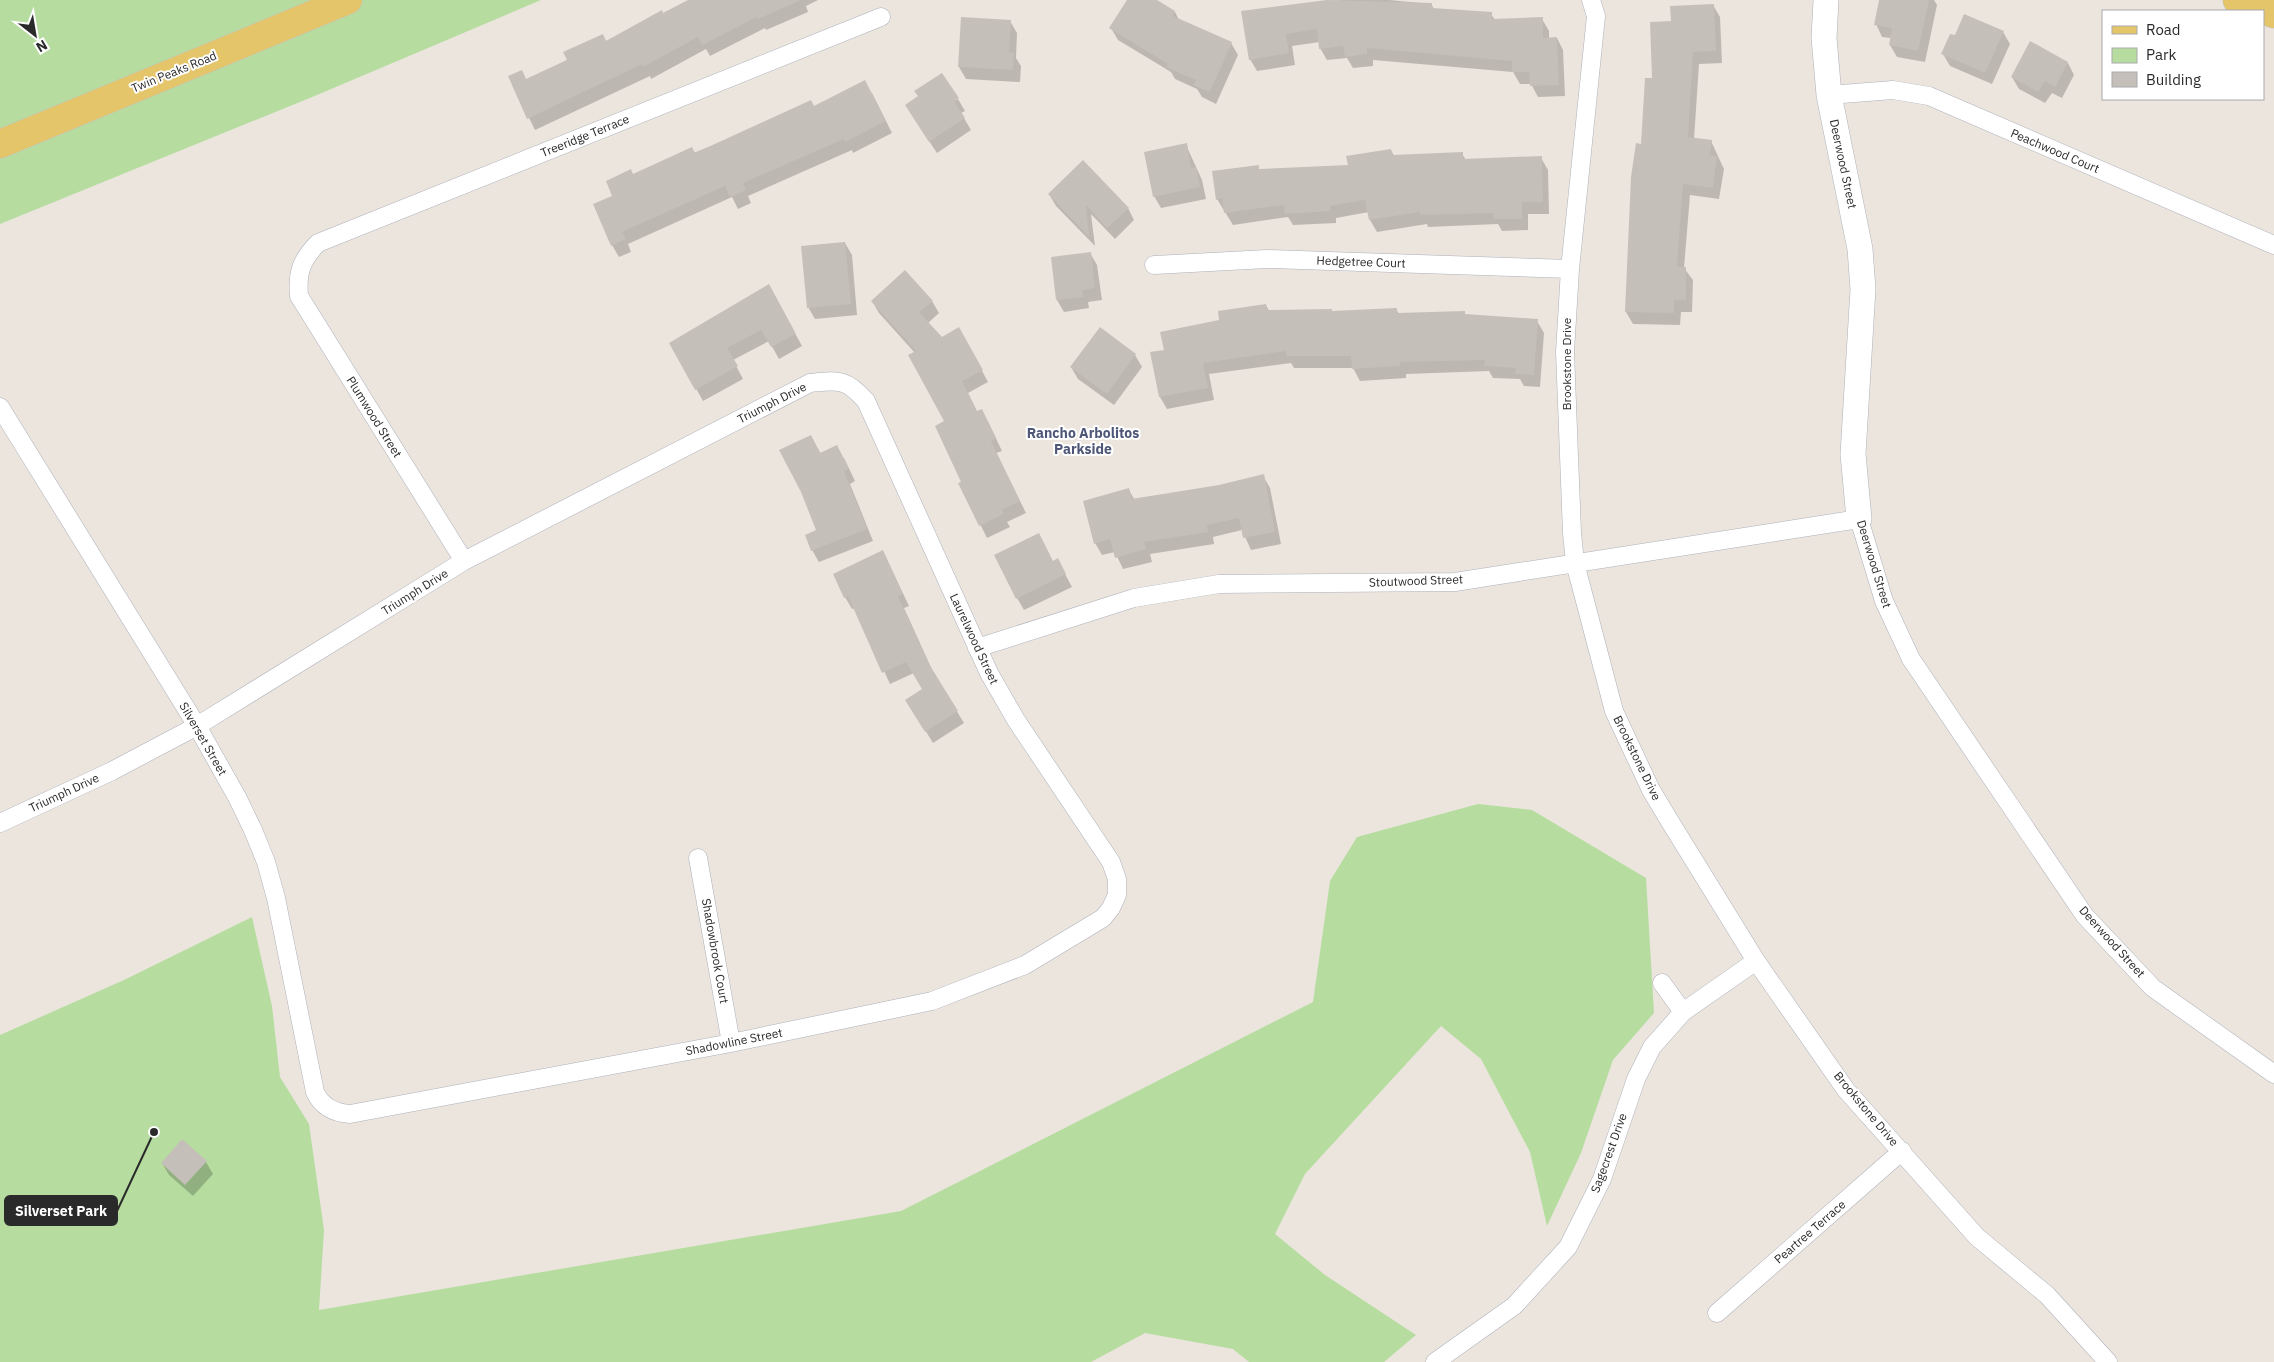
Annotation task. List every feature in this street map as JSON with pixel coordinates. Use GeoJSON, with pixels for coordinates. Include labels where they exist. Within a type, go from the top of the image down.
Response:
{"type":"FeatureCollection","features":[{"type":"Feature","properties":{"kind":"main road","name":"Twin Peaks Road"},"geometry":{"type":"LineString","coordinates":[[0,144],[348,0]]}},
{"type":"Feature","properties":{"kind":"main road"},"geometry":{"type":"LineString","coordinates":[[2237,0],[2263,10]]}},
{"type":"Feature","properties":{"kind":"street","name":"Brookstone Drive"},"geometry":{"type":"LineString","coordinates":[[1591,0],[1596,16],[1570,269],[1564,352],[1575,563],[1614,711],[1651,790],[1756,961],[1846,1090],[1977,1237],[2047,1295],[2108,1362]]}},
{"type":"Feature","properties":{"kind":"street","name":"Deerwood Street"},"geometry":{"type":"LineString","coordinates":[[1826,0],[1824,38],[1829,95],[1860,248],[1863,289],[1853,454],[1859,519],[1884,601],[1911,659],[2085,916],[2154,988],[2274,1074]]}},
{"type":"Feature","properties":{"kind":"street","name":"Treeridge Terrace"},"geometry":{"type":"LineString","coordinates":[[299,268],[307,254],[318,243],[881,17]]}},
{"type":"Feature","properties":{"kind":"street","name":"Peachwood Court"},"geometry":{"type":"LineString","coordinates":[[1829,95],[1893,90],[1928,96],[2274,245]]}},
{"type":"Feature","properties":{"kind":"street","name":"Hedgetree Court"},"geometry":{"type":"LineString","coordinates":[[1154,265],[1267,258],[1570,269]]}},
{"type":"Feature","properties":{"kind":"street","name":"Plumwood Street"},"geometry":{"type":"LineString","coordinates":[[299,268],[299,296],[464,561]]}},
{"type":"Feature","properties":{"kind":"street","name":"Triumph Drive"},"geometry":{"type":"LineString","coordinates":[[0,823],[112,771],[197,726],[464,561],[810,383],[838,380]]}},
{"type":"Feature","properties":{"kind":"street","name":"Laurelwood Street"},"geometry":{"type":"LineString","coordinates":[[838,380],[856,390],[866,401],[977,648],[1016,720],[1111,862],[1117,879],[1117,895]]}},
{"type":"Feature","properties":{"kind":"street","name":"Silverset Street"},"geometry":{"type":"LineString","coordinates":[[0,408],[197,726],[237,797],[266,862],[276,898],[312,1078],[316,1092],[323,1105]]}},
{"type":"Feature","properties":{"kind":"street","name":"Stoutwood Street"},"geometry":{"type":"LineString","coordinates":[[977,648],[1134,598],[1219,584],[1454,582],[1859,519]]}},
{"type":"Feature","properties":{"kind":"street","name":"Shadowbrook Court"},"geometry":{"type":"LineString","coordinates":[[698,858],[731,1043]]}},
{"type":"Feature","properties":{"kind":"street","name":"Shadowline Street"},"geometry":{"type":"LineString","coordinates":[[323,1105],[337,1112],[350,1114],[731,1043],[932,1001],[1025,965],[1073,938],[1104,918],[1112,908],[1117,895]]}},
{"type":"Feature","properties":{"kind":"street","name":"Sagecrest Drive"},"geometry":{"type":"LineString","coordinates":[[1435,1362],[1514,1306],[1568,1247],[1602,1179],[1636,1079],[1652,1048],[1683,1012],[1756,961]]}},
{"type":"Feature","properties":{"kind":"street"},"geometry":{"type":"LineString","coordinates":[[1662,983],[1683,1012]]}},
{"type":"Feature","properties":{"kind":"street","name":"Peartree Terrace"},"geometry":{"type":"LineString","coordinates":[[1717,1312],[1902,1152]]}},
{"type":"Feature","properties":{"kind":"green space"},"geometry":{"type":"Polygon","coordinates":[[[0,0],[541,0],[317,95],[0,224],[0,0]]]}},
{"type":"Feature","properties":{"kind":"green space"},"geometry":{"type":"Polygon","coordinates":[[[1478,804],[1532,810],[1646,878],[1654,1013],[1613,1060],[1581,1153],[1547,1226],[1530,1152],[1481,1059],[1441,1026],[1305,1174],[1275,1234],[1325,1275],[1416,1335],[1384,1362],[1249,1362],[1233,1349],[1145,1333],[1091,1362],[0,1362],[0,1035],[124,980],[252,917],[272,1006],[280,1077],[309,1124],[324,1230],[319,1310],[901,1211],[1313,1002],[1330,881],[1357,837],[1478,804]]]}},
{"type":"Feature","properties":{"kind":"building"},"geometry":{"type":"Polygon","coordinates":[[[688,0],[801,0],[758,19],[757,17],[702,45],[698,37],[643,67],[642,64],[527,119],[508,76],[522,70],[526,79],[567,60],[563,52],[603,34],[606,41],[662,10],[663,13],[688,0]]]}},
{"type":"Feature","properties":{"kind":"building"},"geometry":{"type":"Polygon","coordinates":[[[1127,0],[1157,0],[1175,11],[1173,16],[1232,42],[1210,92],[1193,85],[1196,80],[1166,67],[1168,64],[1109,28],[1127,0]]]}},
{"type":"Feature","properties":{"kind":"building"},"geometry":{"type":"Polygon","coordinates":[[[1327,0],[1432,3],[1432,8],[1492,12],[1492,19],[1543,17],[1543,38],[1557,37],[1559,85],[1530,86],[1529,72],[1512,72],[1512,61],[1367,48],[1367,54],[1345,57],[1343,46],[1319,49],[1317,29],[1286,34],[1289,53],[1249,60],[1241,11],[1327,0]]]}},
{"type":"Feature","properties":{"kind":"building"},"geometry":{"type":"Polygon","coordinates":[[[1879,0],[1929,0],[1918,51],[1889,45],[1892,28],[1874,25],[1879,0]]]}},
{"type":"Feature","properties":{"kind":"building"},"geometry":{"type":"Polygon","coordinates":[[[1714,4],[1716,51],[1693,52],[1688,137],[1712,140],[1710,155],[1717,156],[1713,188],[1683,184],[1677,267],[1686,267],[1686,300],[1674,300],[1674,313],[1625,312],[1631,177],[1636,143],[1641,144],[1645,78],[1652,78],[1650,22],[1671,21],[1670,6],[1714,4]]]}},
{"type":"Feature","properties":{"kind":"building"},"geometry":{"type":"Polygon","coordinates":[[[1964,14],[2004,31],[1985,73],[1941,54],[1950,34],[1955,35],[1964,14]]]}},
{"type":"Feature","properties":{"kind":"building"},"geometry":{"type":"Polygon","coordinates":[[[961,17],[1011,20],[1009,52],[1014,53],[1013,70],[958,67],[961,17]]]}},
{"type":"Feature","properties":{"kind":"building"},"geometry":{"type":"Polygon","coordinates":[[[2030,41],[2068,62],[2055,87],[2045,81],[2038,92],[2011,77],[2030,41]]]}},
{"type":"Feature","properties":{"kind":"building"},"geometry":{"type":"Polygon","coordinates":[[[942,73],[959,98],[954,101],[965,118],[929,142],[905,105],[918,96],[914,91],[942,73]]]}},
{"type":"Feature","properties":{"kind":"building"},"geometry":{"type":"Polygon","coordinates":[[[865,80],[886,121],[845,142],[844,139],[743,183],[746,190],[730,197],[725,186],[622,232],[626,239],[611,246],[593,204],[612,196],[606,181],[631,169],[633,174],[692,147],[695,153],[811,100],[814,106],[865,80]]]}},
{"type":"Feature","properties":{"kind":"building"},"geometry":{"type":"Polygon","coordinates":[[[1187,143],[1191,168],[1196,167],[1200,187],[1153,197],[1144,152],[1187,143]]]}},
{"type":"Feature","properties":{"kind":"building"},"geometry":{"type":"Polygon","coordinates":[[[1391,149],[1392,155],[1463,152],[1463,159],[1542,156],[1543,202],[1522,202],[1522,219],[1494,219],[1494,213],[1420,215],[1420,212],[1369,220],[1365,200],[1330,206],[1330,211],[1285,214],[1284,205],[1224,213],[1222,198],[1216,200],[1212,171],[1259,165],[1259,169],[1348,165],[1346,156],[1391,149]]]}},
{"type":"Feature","properties":{"kind":"building"},"geometry":{"type":"Polygon","coordinates":[[[1083,160],[1129,208],[1107,228],[1086,205],[1089,237],[1048,194],[1083,160]]]}},
{"type":"Feature","properties":{"kind":"building"},"geometry":{"type":"Polygon","coordinates":[[[845,242],[851,304],[807,308],[801,246],[845,242]]]}},
{"type":"Feature","properties":{"kind":"building"},"geometry":{"type":"Polygon","coordinates":[[[1091,252],[1095,288],[1082,290],[1083,297],[1056,300],[1051,257],[1091,252]]]}},
{"type":"Feature","properties":{"kind":"building"},"geometry":{"type":"Polygon","coordinates":[[[905,270],[933,301],[919,312],[942,337],[959,327],[983,370],[962,381],[977,411],[982,409],[996,438],[991,441],[1020,501],[1002,510],[1004,514],[979,526],[958,483],[961,482],[935,426],[944,421],[908,355],[916,351],[871,301],[905,270]]]}},
{"type":"Feature","properties":{"kind":"building"},"geometry":{"type":"Polygon","coordinates":[[[769,284],[796,334],[771,347],[761,330],[727,348],[738,366],[695,390],[669,343],[769,284]]]}},
{"type":"Feature","properties":{"kind":"building"},"geometry":{"type":"Polygon","coordinates":[[[1266,304],[1267,310],[1332,309],[1332,311],[1397,308],[1397,313],[1465,311],[1465,314],[1538,319],[1534,375],[1515,374],[1516,368],[1484,366],[1485,360],[1400,362],[1400,366],[1352,369],[1351,356],[1286,356],[1286,351],[1203,363],[1208,388],[1159,397],[1150,352],[1164,350],[1160,332],[1219,320],[1218,311],[1266,304]]]}},
{"type":"Feature","properties":{"kind":"building"},"geometry":{"type":"Polygon","coordinates":[[[1100,327],[1136,354],[1107,394],[1070,367],[1100,327]]]}},
{"type":"Feature","properties":{"kind":"building"},"geometry":{"type":"Polygon","coordinates":[[[811,435],[820,453],[837,445],[849,469],[844,471],[867,529],[811,551],[805,535],[816,530],[801,492],[779,450],[811,435]]]}},
{"type":"Feature","properties":{"kind":"building"},"geometry":{"type":"Polygon","coordinates":[[[1264,474],[1275,532],[1243,538],[1239,518],[1207,525],[1208,532],[1144,542],[1146,549],[1115,558],[1110,539],[1094,544],[1083,501],[1129,488],[1132,499],[1219,485],[1264,474]]]}},
{"type":"Feature","properties":{"kind":"building"},"geometry":{"type":"Polygon","coordinates":[[[1039,533],[1053,561],[1058,558],[1066,574],[1016,599],[994,555],[1039,533]]]}},
{"type":"Feature","properties":{"kind":"building"},"geometry":{"type":"Polygon","coordinates":[[[883,550],[903,594],[898,596],[929,664],[958,711],[925,732],[905,700],[922,689],[906,662],[882,673],[848,596],[844,598],[833,574],[883,550]]]}},
{"type":"Feature","properties":{"kind":"building"},"geometry":{"type":"Polygon","coordinates":[[[182,1139],[207,1161],[185,1185],[161,1163],[182,1139]]]}},
{"type":"Feature","properties":{"kind":"place","name":"Silverset Park"},"geometry":{"type":"Point","coordinates":[154,1132]}},
{"type":"Feature","properties":{"kind":"district","name":"Rancho Arbolitos Parkside"},"geometry":{"type":"Point","coordinates":[1083,442]}}]}
